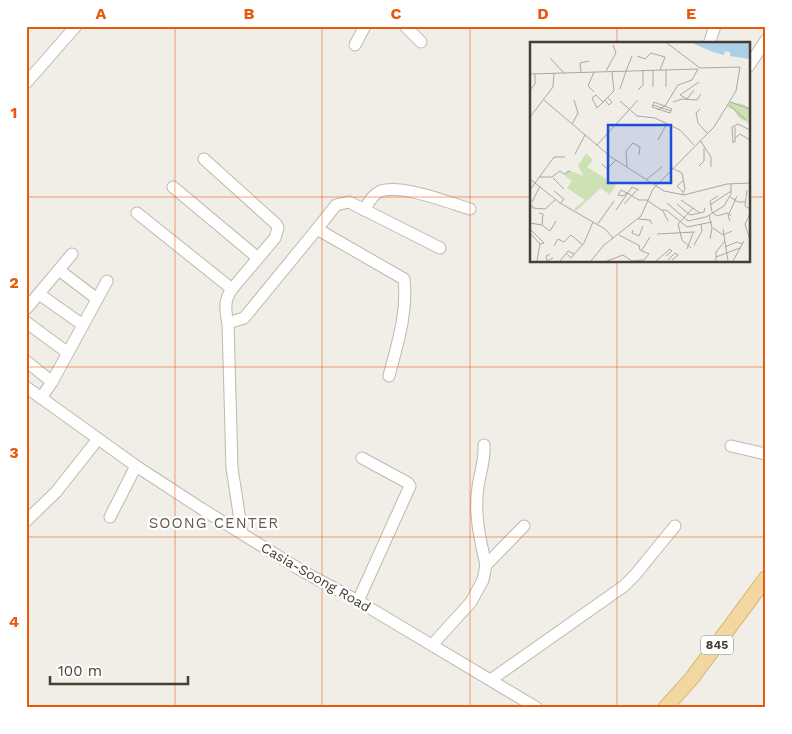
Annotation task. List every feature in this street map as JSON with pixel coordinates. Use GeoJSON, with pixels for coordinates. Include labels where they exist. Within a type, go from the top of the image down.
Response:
{"type":"FeatureCollection","features":[{"type":"Feature","properties":{"kind":"main road","name":"845"},"geometry":{"type":"LineString","coordinates":[[665,708],[692,678],[766,578]]}},
{"type":"Feature","properties":{"kind":"street"},"geometry":{"type":"LineString","coordinates":[[26,83],[76,26]]}},
{"type":"Feature","properties":{"kind":"street"},"geometry":{"type":"LineString","coordinates":[[355,45],[365,26]]}},
{"type":"Feature","properties":{"kind":"street"},"geometry":{"type":"LineString","coordinates":[[405,26],[421,42]]}},
{"type":"Feature","properties":{"kind":"street"},"geometry":{"type":"LineString","coordinates":[[710,42],[715,26]]}},
{"type":"Feature","properties":{"kind":"street"},"geometry":{"type":"LineString","coordinates":[[750,64],[766,40]]}},
{"type":"Feature","properties":{"kind":"street"},"geometry":{"type":"LineString","coordinates":[[204,159],[276,224],[278,232],[226,297],[232,468],[242,533]]}},
{"type":"Feature","properties":{"kind":"street"},"geometry":{"type":"LineString","coordinates":[[174,187],[258,258]]}},
{"type":"Feature","properties":{"kind":"street"},"geometry":{"type":"LineString","coordinates":[[364,210],[375,195],[386,189],[408,190],[470,209]]}},
{"type":"Feature","properties":{"kind":"street"},"geometry":{"type":"LineString","coordinates":[[228,323],[244,318],[336,205],[349,202],[440,248]]}},
{"type":"Feature","properties":{"kind":"street"},"geometry":{"type":"LineString","coordinates":[[137,213],[232,289]]}},
{"type":"Feature","properties":{"kind":"street"},"geometry":{"type":"LineString","coordinates":[[317,229],[404,279],[406,293],[401,325],[389,376]]}},
{"type":"Feature","properties":{"kind":"street"},"geometry":{"type":"LineString","coordinates":[[26,309],[72,254]]}},
{"type":"Feature","properties":{"kind":"street"},"geometry":{"type":"LineString","coordinates":[[59,270],[97,299]]}},
{"type":"Feature","properties":{"kind":"street"},"geometry":{"type":"LineString","coordinates":[[41,398],[52,382],[107,281]]}},
{"type":"Feature","properties":{"kind":"street"},"geometry":{"type":"LineString","coordinates":[[39,294],[83,325]]}},
{"type":"Feature","properties":{"kind":"street"},"geometry":{"type":"LineString","coordinates":[[26,322],[68,353]]}},
{"type":"Feature","properties":{"kind":"street"},"geometry":{"type":"LineString","coordinates":[[26,361],[52,382]]}},
{"type":"Feature","properties":{"kind":"street","name":"Casia-Soong Road"},"geometry":{"type":"LineString","coordinates":[[26,387],[136,466],[202,509],[304,572],[358,600],[538,708]]}},
{"type":"Feature","properties":{"kind":"street"},"geometry":{"type":"LineString","coordinates":[[26,520],[56,492],[98,439]]}},
{"type":"Feature","properties":{"kind":"street"},"geometry":{"type":"LineString","coordinates":[[432,645],[457,619],[475,596],[483,580],[486,565],[477,506],[484,445]]}},
{"type":"Feature","properties":{"kind":"street"},"geometry":{"type":"LineString","coordinates":[[731,446],[766,454]]}},
{"type":"Feature","properties":{"kind":"street"},"geometry":{"type":"LineString","coordinates":[[358,600],[410,486],[408,483],[362,458]]}},
{"type":"Feature","properties":{"kind":"street"},"geometry":{"type":"LineString","coordinates":[[110,517],[136,466]]}},
{"type":"Feature","properties":{"kind":"street"},"geometry":{"type":"LineString","coordinates":[[486,565],[524,526]]}},
{"type":"Feature","properties":{"kind":"street"},"geometry":{"type":"LineString","coordinates":[[492,679],[624,586],[674,526]]}},
{"type":"Feature","properties":{"kind":"district","name":"SOONG CENTER"},"geometry":{"type":"Point","coordinates":[214,523]}}]}
